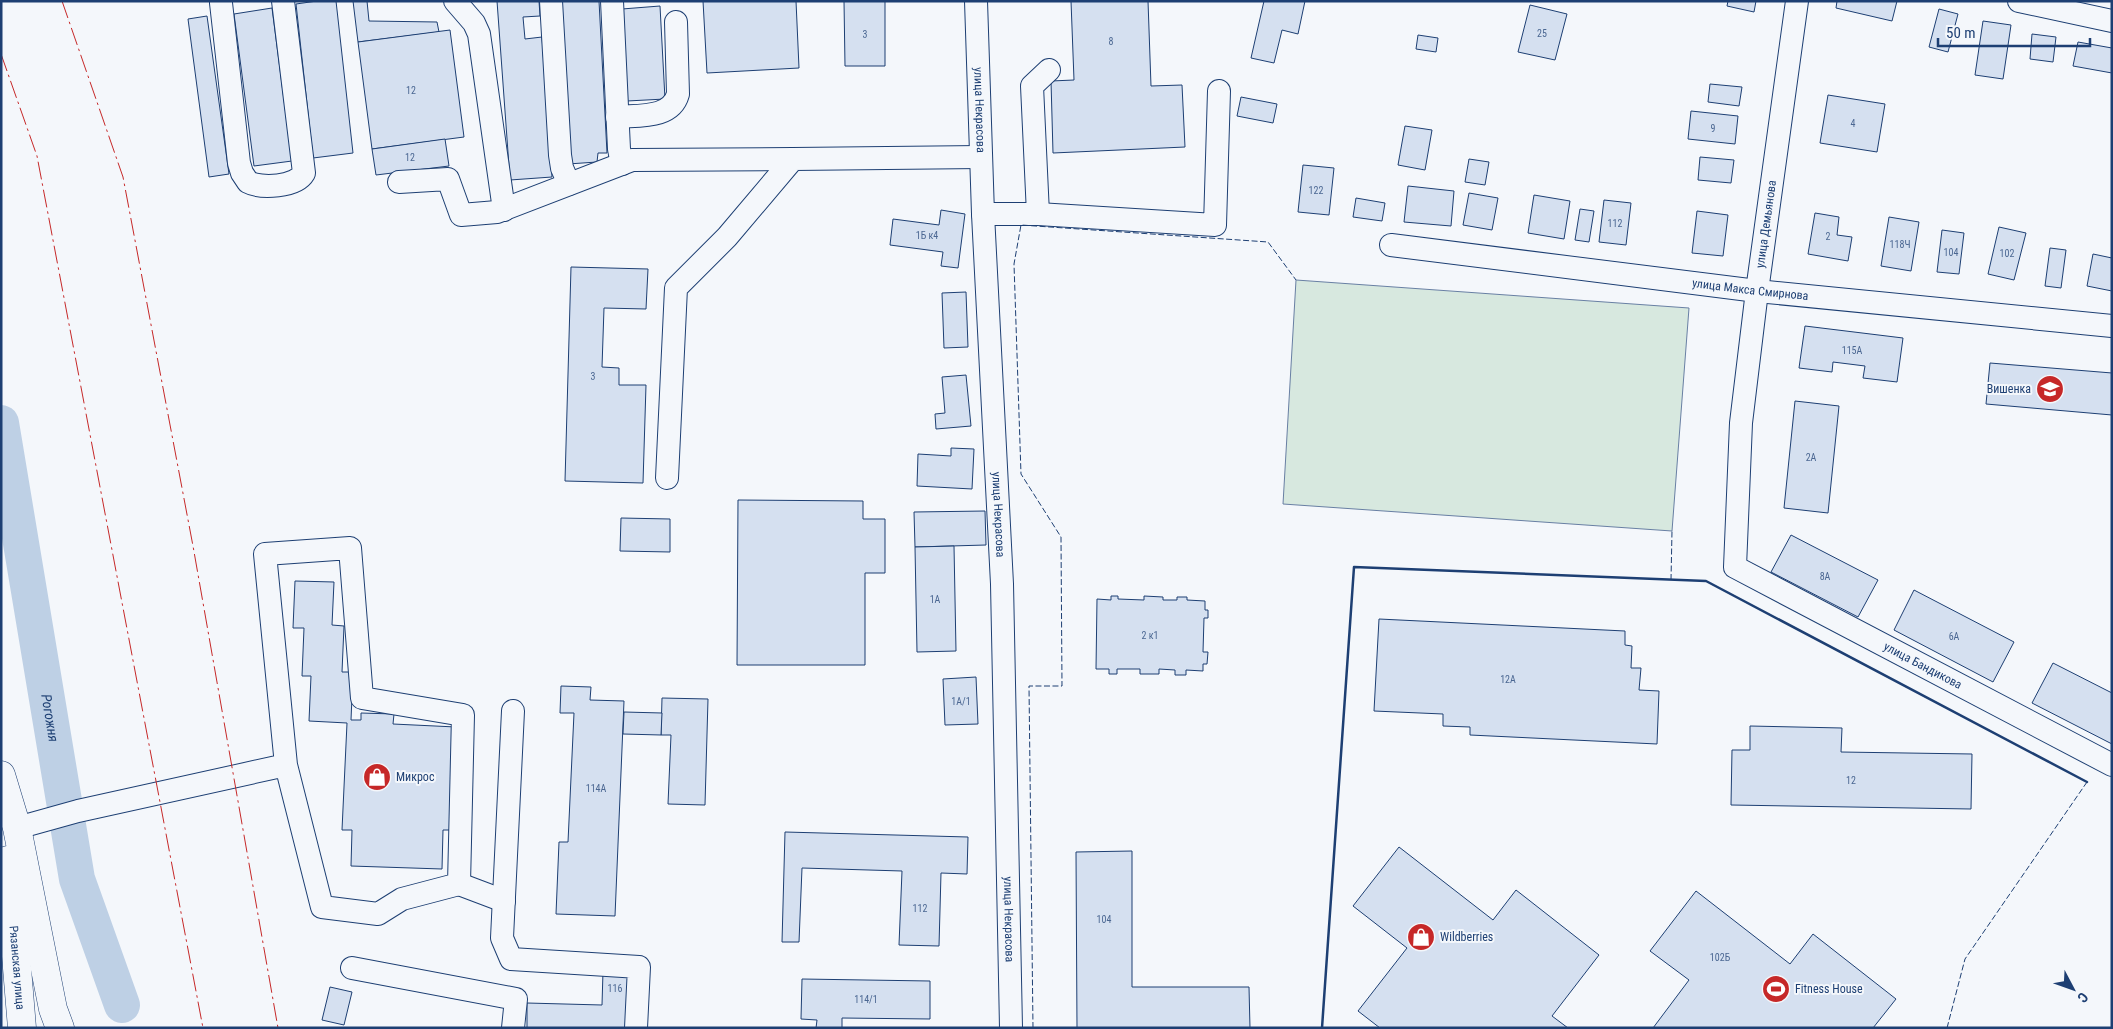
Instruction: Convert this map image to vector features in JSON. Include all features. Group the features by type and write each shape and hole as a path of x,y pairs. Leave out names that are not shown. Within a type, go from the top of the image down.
{"main road":[{"path":"1,775 17,828 54,1009 60,1028"},
{"name":"Рязанская улица","path":"1,787 22,1028"}],"street":[{"path":"226,2 239,163 242,173 248,182 265,187 295,181 304,173 283,1"},
{"path":"454,1 474,23 479,34 504,210"},
{"path":"551,1 560,155 562,168 569,184"},
{"path":"612,1 617,117 622,164"},
{"name":"улица Некрасова","path":"976,1 983,214 1002,584 1011,1028"},
{"name":"улица Демьянова","path":"1735,567 1741,424 1757,291 1797,1"},
{"path":"2019,1 2112,21"},
{"path":"617,117 660,113 668,110 676,102 678,94 676,22"},
{"path":"1038,214 1032,86 1049,70"},
{"path":"983,214 1038,214 1215,225 1219,91"},
{"path":"399,182 448,180 461,215 504,210 632,160 981,157"},
{"path":"667,478 676,288 727,237 793,159"},
{"name":"улица Макса Смирнова","path":"1391,244 1757,291 2112,326"},
{"path":"460,884 463,715 362,698 350,548 265,554 286,765 322,907 378,914 402,898 460,884 504,901"},
{"name":"улица Бандикова","path":"1735,567 2112,765"},
{"path":"513,710 502,938 511,959 639,967 636,1028"},
{"path":"17,828 54,816 286,765"},
{"path":"352,968 516,999 513,1028"}],"shaded area":[{"path":"1296,280 1689,308 1672,531 1283,504"}],"building":[{"path":"336,1 353,153 313,158 296,4"},
{"path":"353,1 367,1 369,21 437,22 439,32 358,42"},
{"path":"497,1 539,1 540,16 523,17 525,39 542,37 552,177 510,180"},
{"path":"561,1 599,1 607,153 598,153 597,162 568,164"},
{"path":"703,1 796,1 799,68 707,73"},
{"path":"844,1 885,1 885,66 845,66"},
{"path":"1071,1 1148,1 1151,86 1182,85 1185,147 1053,153 1051,81 1074,80"},
{"path":"1264,1 1305,1 1298,34 1282,30 1274,63 1251,58"},
{"path":"1728,1 1756,1 1754,12 1727,6"},
{"path":"1837,1 1897,1 1892,21 1836,8"},
{"path":"1530,5 1567,14 1555,60 1518,52"},
{"path":"660,6 665,99 627,101 622,9"},
{"path":"272,8 292,161 254,166 234,14"},
{"path":"1939,9 1958,14 1948,52 1929,47"},
{"path":"207,16 229,174 209,177 188,19"},
{"path":"1983,21 2011,25 2003,79 1975,75"},
{"path":"450,30 464,137 372,149 358,42"},
{"path":"2032,34 2056,37 2053,62 2030,59"},
{"path":"1418,35 1438,38 1436,52 1416,49"},
{"path":"2078,42 2112,48 2112,73 2073,66"},
{"path":"1710,84 1742,87 1739,106 1708,102"},
{"path":"1828,95 1885,104 1877,152 1820,143"},
{"path":"1241,97 1277,104 1273,123 1237,116"},
{"path":"1691,111 1738,116 1735,144 1688,139"},
{"path":"1405,126 1432,130 1425,170 1398,165"},
{"path":"445,139 449,166 376,175 372,149"},
{"path":"1700,157 1734,160 1731,183 1698,180"},
{"path":"1469,159 1489,162 1485,185 1465,182"},
{"path":"1303,165 1334,168 1329,215 1298,212"},
{"path":"1408,186 1454,191 1451,226 1404,222"},
{"path":"1469,193 1498,198 1492,230 1463,225"},
{"path":"1534,195 1570,201 1564,239 1528,233"},
{"path":"1356,198 1385,203 1382,221 1353,217"},
{"path":"1604,200 1631,203 1626,245 1599,242"},
{"path":"1580,209 1594,211 1589,242 1575,240"},
{"path":"941,210 965,214 958,268 941,266 943,252 890,245 893,219 939,225"},
{"path":"1697,211 1728,215 1723,256 1692,253"},
{"path":"1815,213 1839,217 1837,235 1852,237 1848,261 1808,254"},
{"path":"1889,217 1919,222 1911,271 1881,266"},
{"path":"1999,227 2026,233 2014,280 1988,274"},
{"path":"1942,230 1964,233 1959,274 1937,272"},
{"path":"2050,248 2066,250 2061,288 2045,286"},
{"path":"2093,254 2112,258 2112,291 2087,286"},
{"path":"571,267 648,269 646,309 604,308 602,367 619,368 619,385 646,385 643,483 565,481"},
{"path":"966,292 968,347 944,348 942,293"},
{"path":"1805,326 1903,338 1897,382 1863,378 1865,366 1833,362 1832,372 1799,368"},
{"name":"Вишенка","path":"1990,363 2112,373 2112,415 1986,404"},
{"path":"966,375 971,426 936,429 935,414 945,413 942,377"},
{"path":"1795,401 1839,406 1828,513 1784,508"},
{"path":"951,448 974,449 972,489 917,486 918,454 951,456"},
{"path":"738,500 863,501 863,519 885,519 885,573 865,573 865,665 737,665"},
{"path":"985,511 986,545 915,547 914,512"},
{"path":"621,518 670,519 670,552 620,551"},
{"path":"1791,535 1878,580 1858,617 1771,572"},
{"path":"954,546 956,651 917,652 915,547"},
{"path":"295,581 334,582 332,625 344,626 342,672 353,672 351,720 361,720 361,713 394,714 393,724 456,727 452,830 443,830 442,869 351,866 352,830 342,830 347,723 309,721 311,676 302,676 304,628 293,628"},
{"path":"1914,590 2014,642 1993,682 1894,630"},
{"path":"1111,596 1118,596 1118,599 1144,600 1144,596 1163,597 1163,600 1177,600 1177,597 1187,597 1187,600 1205,601 1205,610 1208,610 1208,618 1204,618 1203,652 1208,652 1207,664 1203,664 1203,671 1186,670 1186,675 1175,675 1175,670 1159,669 1159,674 1140,674 1140,669 1117,669 1117,674 1109,674 1109,669 1096,669 1097,599 1111,600"},
{"path":"1379,619 1625,631 1625,645 1632,646 1631,668 1641,668 1639,690 1659,691 1657,744 1470,735 1470,727 1443,726 1443,714 1374,711"},
{"path":"2053,663 2112,693 2112,744 2032,703"},
{"path":"976,677 978,724 945,725 943,679"},
{"path":"561,686 591,687 590,700 624,701 615,916 556,914 559,842 568,842 574,713 560,713"},
{"path":"662,698 708,699 705,805 668,804 671,735 661,735"},
{"path":"624,712 662,713 661,735 623,734"},
{"path":"1750,726 1842,728 1841,752 1972,754 1971,809 1731,805 1732,750 1750,750"},
{"path":"785,832 968,837 967,874 941,873 939,946 899,945 902,871 802,868 799,942 782,942"},
{"path":"1399,847 1493,920 1516,890 1599,955 1552,1016 1568,1028 1380,1028 1358,1011 1407,948 1353,906"},
{"path":"1132,851 1132,987 1249,987 1250,1028 1077,1028 1076,852"},
{"path":"1696,891 1790,964 1813,934 1896,999 1873,1028 1653,1028 1689,980 1650,951"},
{"path":"603,971 629,972 628,1028 527,1028 527,1003 602,1005"},
{"path":"802,979 930,981 930,1019 842,1018 842,1028 816,1028 817,1020 801,1019"},
{"path":"330,987 352,992 344,1025 322,1020"}],"waterway":[{"name":"Рогожня","path":"1,423 77,879 122,1005"}],"fence":[{"path":"1033,1028 1029,686 1062,686 1061,537 1021,474 1014,264 1021,225 1268,242 1296,280"},
{"path":"1671,580 1672,531"},
{"path":"1947,1028 1965,959 2087,782"}],"wall":[{"path":"1322,1028 1354,567 1706,581 2087,782"}],"power":[{"path":"62,1 123,177 193,546 278,1028"},
{"path":"1,54 37,156 203,1028"}],"place":[{"name":"Вишенка","path":"2050,389"},
{"name":"Микрос","path":"377,777"},
{"name":"Wildberries","path":"1421,937"},
{"name":"Fitness House","path":"1776,989"}]}
